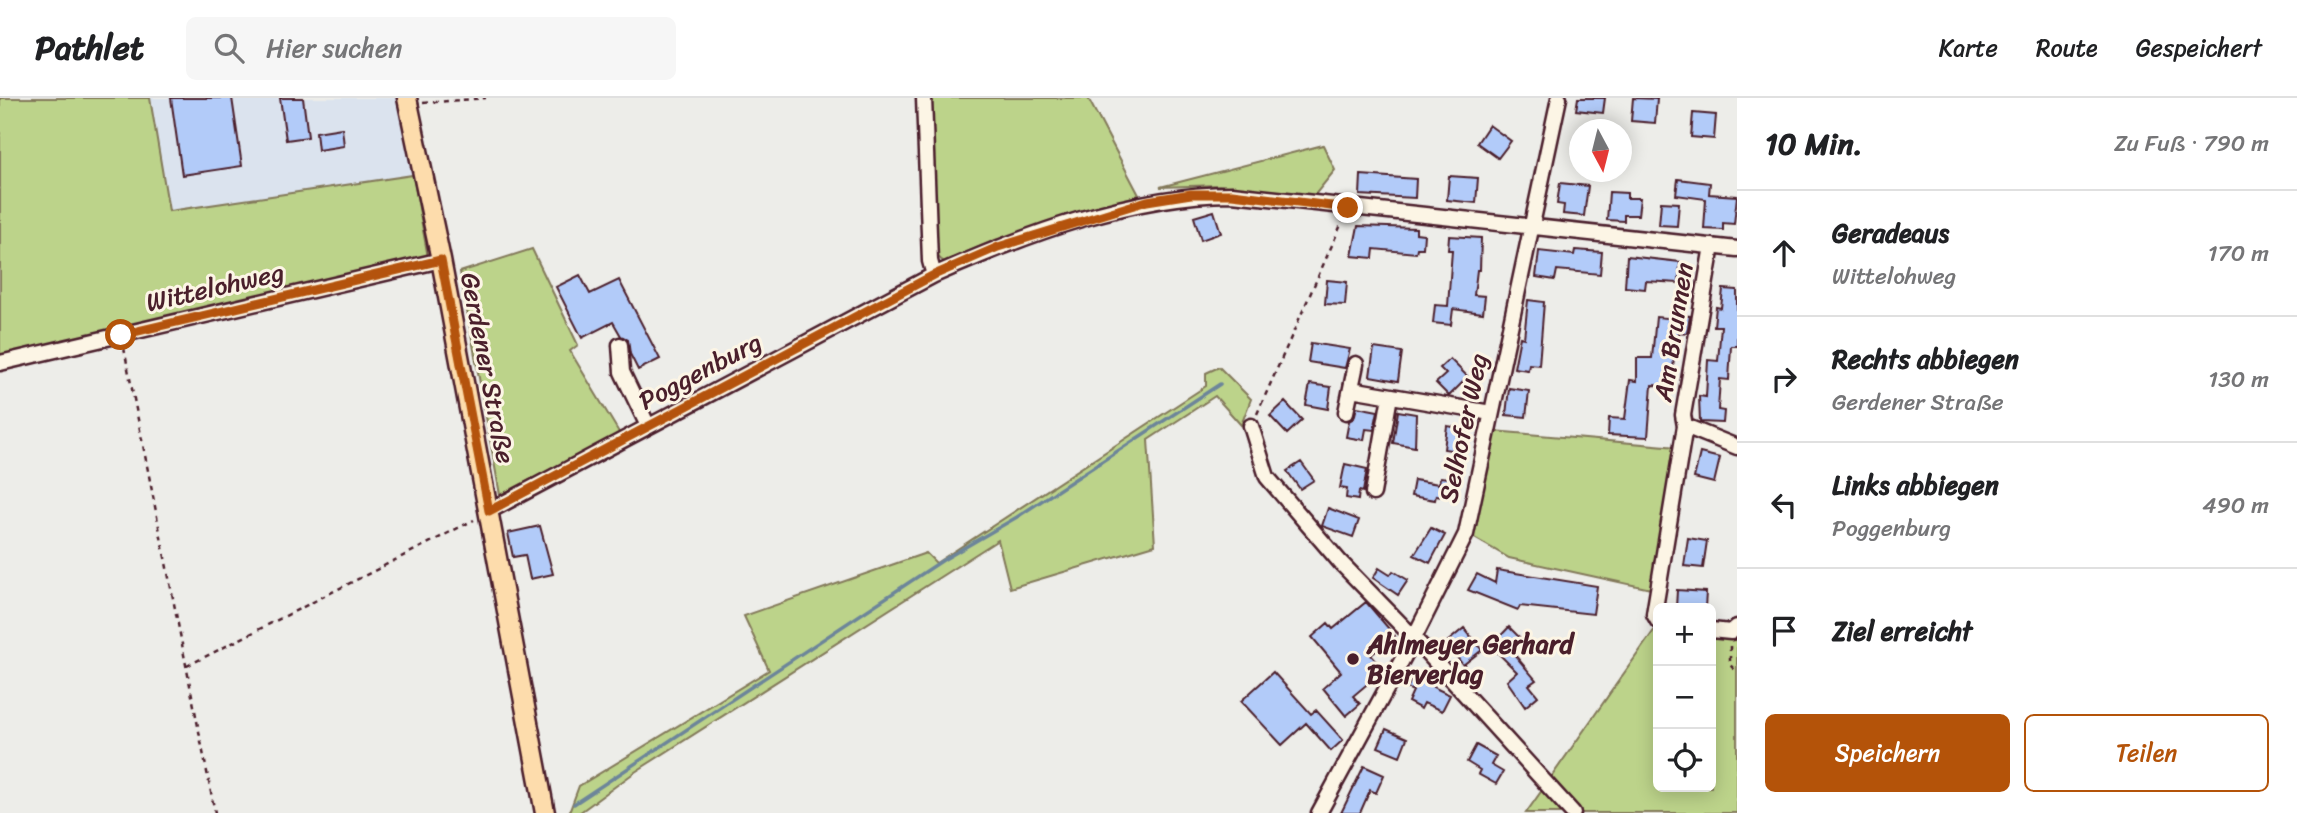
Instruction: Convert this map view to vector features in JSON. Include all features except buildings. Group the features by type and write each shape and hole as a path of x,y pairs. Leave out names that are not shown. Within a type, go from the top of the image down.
{"main road":[{"name":"Gerdener Straße","path":"408,101 441,260 545,813"}],"street":[{"path":"925,98 930,261 934,275"},
{"name":"Selhofer Weg","path":"1319,813 1414,638 1466,534 1559,98"},
{"name":"Poggenburg","path":"489,511 934,275 998,247 1147,201 1191,194 1232,194 1531,226"},
{"path":"1531,226 1737,249"},
{"name":"Am Brunnen","path":"1656,603 1685,426 1683,415 1712,246"},
{"name":"Wittelohweg","path":"0,363 441,260"},
{"path":"620,345 622,372 648,426"},
{"path":"1346,412 1356,364"},
{"path":"1351,389 1491,413"},
{"path":"1373,493 1390,396"},
{"path":"1251,426 1267,477 1340,562 1414,638 1573,813"},
{"name":"Am Brunnen","path":"1685,426 1737,447"},
{"path":"1716,630 1734,630"}],"path":[{"path":"408,101 486,98"},
{"path":"1251,426 1348,208"},
{"path":"121,335 215,813"},
{"path":"187,666 489,511"},
{"path":"1734,630 1730,665 1737,672"}],"shaded area":[{"path":"150,98 399,98 413,175 169,211"}],"green space":[{"path":"0,98 150,98 169,211 413,175 429,263 0,356"},
{"path":"927,98 1088,98 1139,195 995,240 944,262 938,257"},
{"path":"1323,145 1335,170 1314,196 1219,185 1160,187"},
{"path":"532,249 578,345 570,351 620,434 500,495 460,272"},
{"path":"1219,367 1251,399 1241,425 1215,396 1148,440 1155,545 1010,588 998,540 635,772 579,813 569,813 579,786 769,670 744,616 926,553 936,563 1206,386 1206,373"},
{"path":"1493,431 1677,447 1651,589 1509,558 1471,536"},
{"path":"1653,632 1653,792 1716,792 1716,636 1737,638 1737,813 1526,813"}],"waterway":[{"path":"574,804 943,560 1017,517 1220,384"}],"place":[{"name":"Ahlmeyer Gerhard Bierverlag","path":"1353,659"}],"route":[{"path":"121,335 441,260 489,511 934,275 998,247 1147,201 1191,194 1232,194 1348,208"}]}
